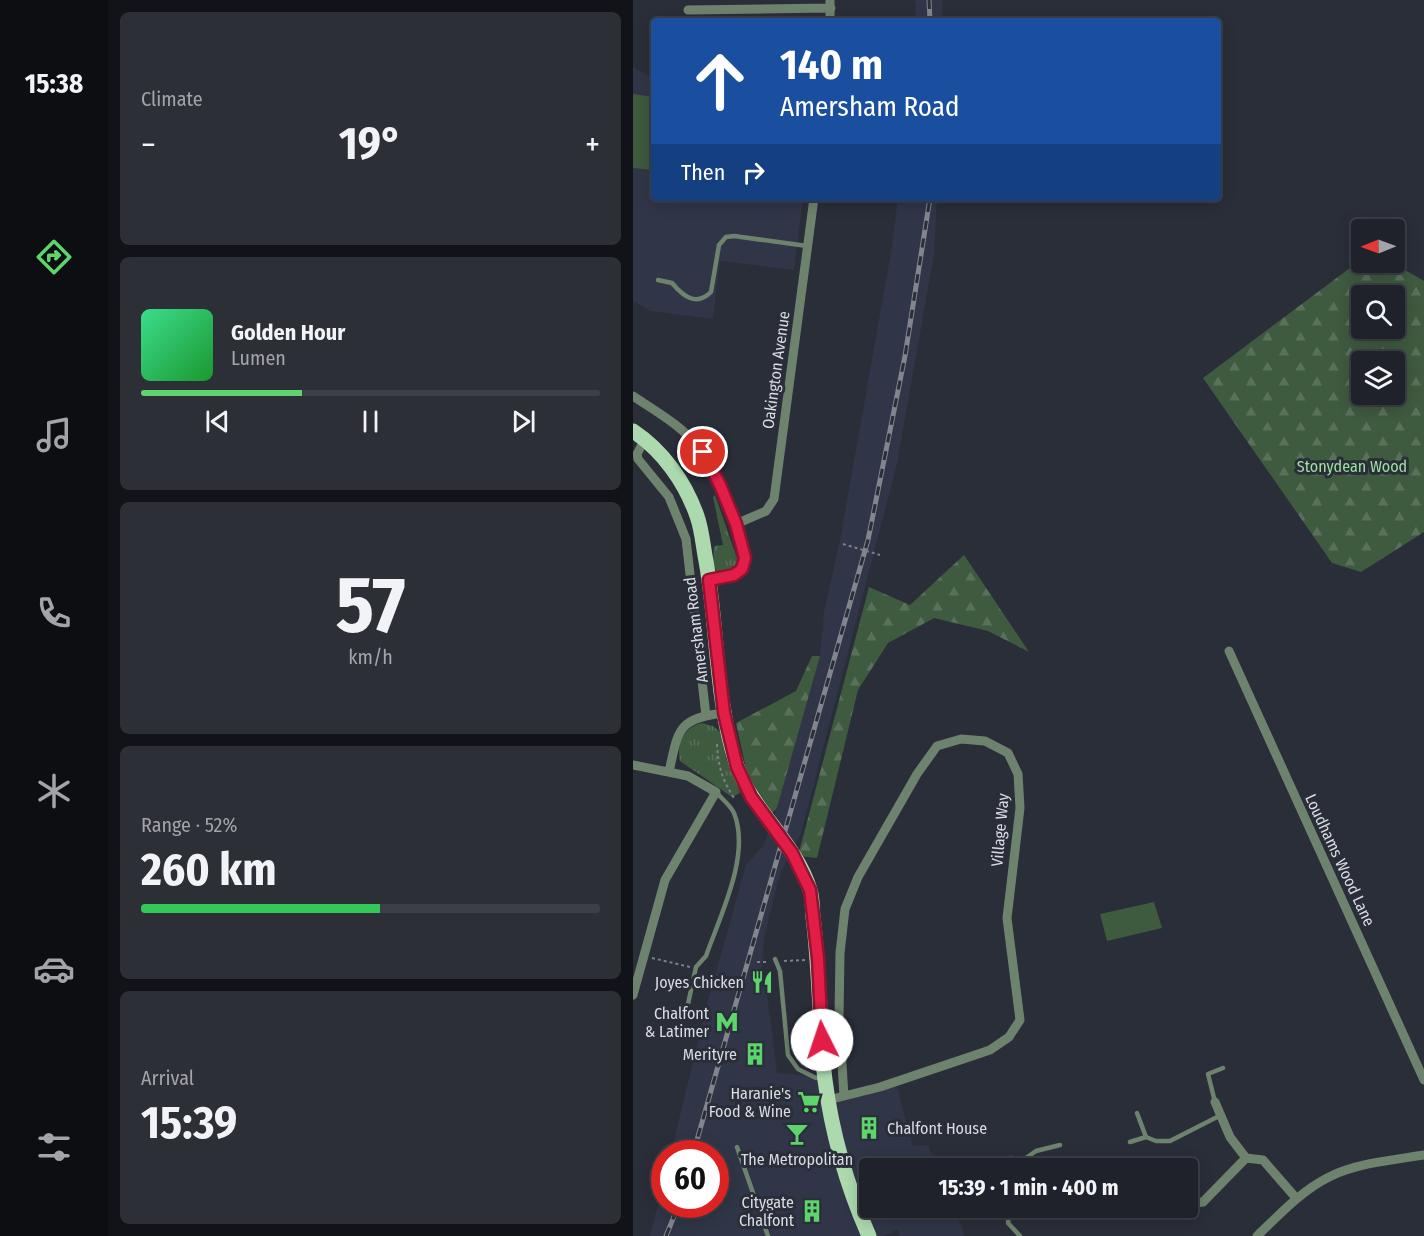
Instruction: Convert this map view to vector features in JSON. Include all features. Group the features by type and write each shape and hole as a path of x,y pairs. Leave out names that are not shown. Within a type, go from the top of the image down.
{"main road":[{"name":"Amersham Road","path":"639,435 664,457 682,483 698,517 709,580 724,713 737,767 751,797 792,853 810,890 818,958 828,1100 846,1176 869,1236"}],"street":[{"path":"688,10 831,4"},
{"name":"Oakington Avenue","path":"736,524 766,511 774,499 814,201"},
{"path":"633,396 678,424 703,452 720,485 736,524 745,558 742,569 734,575 709,580"},
{"name":"Amersham Road","path":"639,435 638,459 669,497 686,539 706,716"},
{"name":"Loudhams Wood Lane","path":"1229,651 1424,1080"},
{"path":"669,772 678,733 688,722 724,713"},
{"name":"Village Way","path":"828,1100 844,1096 880,1087 990,1050 1009,1037 1020,1020 1007,918 1020,808 1018,774 1008,753 985,741 961,739 937,746 917,774 858,877 845,909 840,953 839,1017 844,1096"},
{"path":"633,765 688,776 716,792 665,880 633,995"},
{"path":"1215,1102 1230,1137 1246,1158 1263,1160 1296,1198"},
{"path":"1257,1236 1296,1198 1329,1177 1348,1170 1424,1155"},
{"path":"1198,1203 1203,1202 1246,1158"}],"lane":[{"path":"658,280 672,283 684,297 696,300 711,292 719,244 726,237 807,246"},
{"path":"688,1004 696,967 706,956 737,868 740,834 734,811 716,792"},
{"path":"775,959 780,971 788,1055 798,1069 816,1078 825,1077"},
{"path":"1215,1102 1208,1074 1224,1068"},
{"path":"1137,1113 1146,1137"},
{"path":"1130,1142 1146,1137 1156,1141 1170,1141 1221,1115"},
{"path":"1026,1158 1036,1151 1060,1145"},
{"path":"737,1146 768,1236"},
{"path":"1009,1218 1008,1223 1020,1236"}],"path":[{"path":"843,544 881,555"},
{"path":"643,956 689,967"},
{"path":"797,961 809,960"}],"shaded area":[{"path":"915,0 942,0 943,18 916,18"},
{"path":"633,67 651,77 651,201 803,201 794,270 720,261 713,319 650,311 633,301"},
{"path":"898,201 937,201 934,254 897,464 801,833 782,870 776,889 764,939 760,975 756,977 765,977 777,1073 825,1077 828,1099 880,1087 897,1087 913,1146 928,1145 934,1158 859,1158 859,1218 958,1218 965,1236 900,1236 897,1230 884,1236 650,1236 655,1218 729,1218 729,1140 674,1140 707,1004 746,865 763,846 777,808 820,656 824,612 840,540 892,246"}],"green space":[{"path":"633,94 651,97 651,170 633,168"},
{"name":"Stonydean Wood","path":"1351,267 1351,273 1405,273 1405,270 1424,281 1424,532 1361,572 1332,563 1203,378"},
{"path":"715,495 738,561 735,570 729,574 718,573 713,565 714,546 723,545 713,497"},
{"path":"964,555 1029,652 988,631 934,618 888,643 858,690 817,858 798,856 869,587 910,605"},
{"path":"812,656 820,656 777,808 772,813 747,773 736,723 796,691"},
{"path":"702,723 713,726 720,732 726,758 740,793 732,797 680,761 680,742 690,728"},
{"path":"1154,902 1162,928 1107,941 1100,914"}],"railway":[{"path":"929,0 930,18"},
{"path":"697,1140 868,540 905,356 930,201"},
{"path":"666,1236 673,1218"}],"place":[{"name":"Joyes Chicken","path":"762,982"},
{"name":"Chalfont & Latimer","path":"727,1022"},
{"name":"Merityre","path":"755,1054"},
{"name":"Haranie's Food & Wine","path":"809,1102"},
{"name":"Chalfont House","path":"869,1128"},
{"name":"The Metropolitan","path":"797,1134"},
{"name":"Citygate Chalfont","path":"812,1211"}],"route":[{"path":"703,452 736,524 745,558 742,569 734,575 709,580 724,713 737,767 751,797 792,853 810,890 818,958 822,1040"}]}
